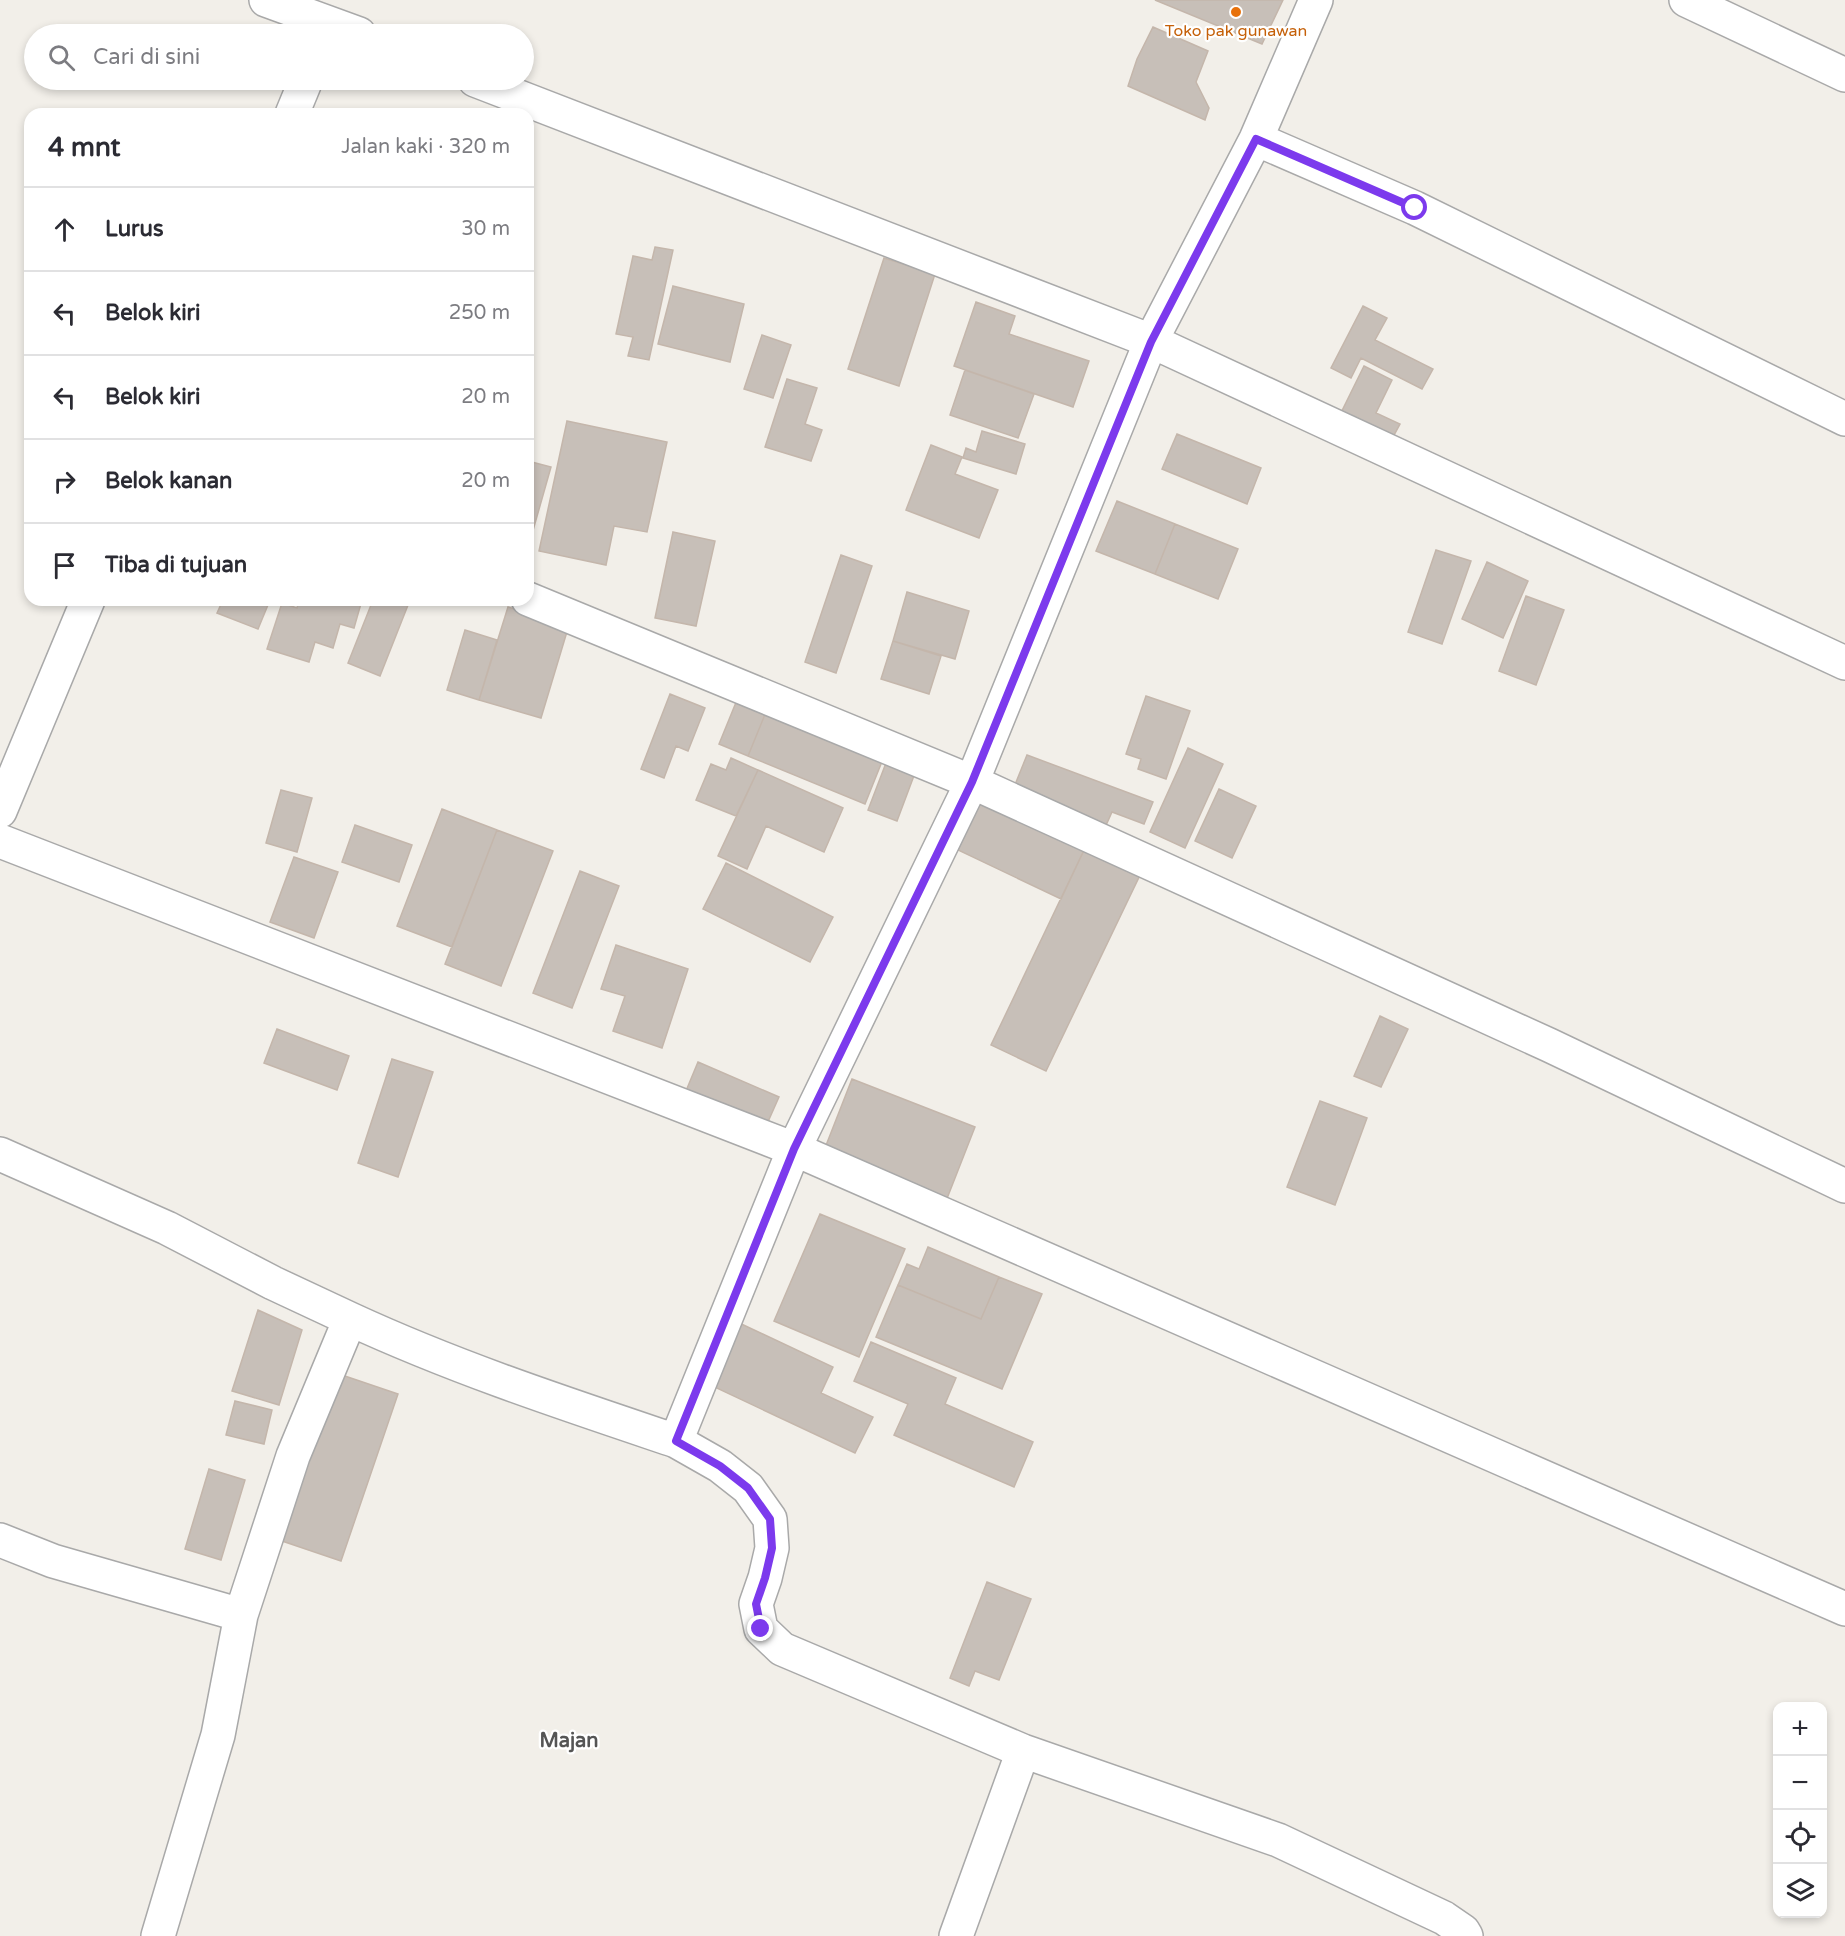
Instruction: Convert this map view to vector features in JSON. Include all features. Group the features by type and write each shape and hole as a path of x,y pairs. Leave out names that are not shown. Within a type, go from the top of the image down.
{"street":[{"path":"266,0 322,24"},
{"path":"676,1441 794,1149 972,782 1151,342 1256,139 1316,0"},
{"path":"1686,0 1845,75"},
{"path":"294,108 302,90"},
{"path":"501,90 1151,342 1845,663"},
{"path":"1256,139 1415,208 1845,418"},
{"path":"534,601 972,782 1549,1045 1845,1186"},
{"path":"0,811 85,606"},
{"path":"0,841 794,1149 1845,1609"},
{"path":"0,1154 167,1228 273,1283 396,1340 534,1393 676,1441 720,1466 748,1488 770,1519 772,1548 756,1604 761,1629 782,1649 1023,1751 1278,1840 1444,1918 1463,1931 1466,1936"},
{"path":"158,1936 218,1735 241,1615 293,1456 351,1319"},
{"path":"0,1540 53,1561 241,1615"},
{"path":"956,1936 1023,1751"}],"building":[{"path":"1155,0 1283,0 1262,44"},
{"path":"1153,27 1208,51 1196,82 1209,108 1205,120 1128,86 1137,59"},
{"path":"655,247 673,250 649,360 628,356 633,337 616,334 633,256 652,260"},
{"path":"884,258 935,274 899,386 848,369"},
{"path":"673,286 744,304 730,362 658,344"},
{"path":"976,302 1015,316 1009,334 1089,361 1073,407 954,366"},
{"path":"1363,306 1387,318 1375,340 1433,369 1422,389 1361,358 1351,378 1331,368"},
{"path":"762,335 791,345 773,398 744,389"},
{"path":"1364,366 1392,380 1376,413 1400,424 1387,448 1336,423"},
{"path":"965,370 1034,394 1018,438 950,415"},
{"path":"787,379 817,388 805,424 822,430 811,461 765,447"},
{"path":"567,421 667,442 647,532 614,526 606,565 539,551"},
{"path":"982,431 1025,444 1016,474 963,458 966,448 976,452"},
{"path":"1177,434 1261,468 1247,504 1162,469"},
{"path":"931,445 962,457 955,474 998,490 979,538 906,510"},
{"path":"534,463 551,467 534,527"},
{"path":"1117,501 1175,524 1155,574 1096,551"},
{"path":"1175,524 1238,549 1218,599 1155,574"},
{"path":"673,532 715,541 696,626 655,618"},
{"path":"1436,550 1471,561 1442,644 1408,632"},
{"path":"841,555 872,566 836,673 805,662"},
{"path":"1487,562 1528,581 1503,638 1462,619"},
{"path":"907,592 969,611 955,659 893,641"},
{"path":"1526,596 1564,610 1536,685 1499,671"},
{"path":"220,606 268,606 258,629 217,613"},
{"path":"281,606 297,608 298,606 360,606 354,628 340,624 333,648 315,642 309,662 267,649"},
{"path":"371,606 408,606 380,676 348,663"},
{"path":"508,607 569,625 541,718 479,700"},
{"path":"465,630 497,640 479,700 447,690"},
{"path":"893,641 941,656 929,694 881,679"},
{"path":"670,694 705,708 688,751 676,746 664,778 641,769"},
{"path":"1146,696 1190,711 1166,779 1138,769 1141,759 1126,754"},
{"path":"737,700 766,712 748,756 719,744"},
{"path":"766,712 883,759 865,804 748,756"},
{"path":"1188,748 1223,764 1185,848 1150,832"},
{"path":"1027,755 1153,802 1144,824 1112,812 1103,832 1012,792"},
{"path":"731,758 758,770 736,816 696,800 711,764 726,770"},
{"path":"886,763 915,773 897,821 868,810"},
{"path":"758,770 843,808 824,852 766,826 747,869 718,856"},
{"path":"1219,789 1256,806 1232,858 1195,841"},
{"path":"281,790 312,798 297,852 266,843"},
{"path":"982,799 1085,848 1061,899 958,850"},
{"path":"442,809 497,830 452,947 397,926"},
{"path":"355,825 412,845 399,882 342,862"},
{"path":"497,830 553,851 501,986 445,964"},
{"path":"1085,848 1141,873 1046,1071 991,1045"},
{"path":"294,857 338,872 314,938 270,922"},
{"path":"726,863 833,917 810,962 703,909"},
{"path":"580,871 619,886 572,1008 533,993"},
{"path":"616,945 688,969 662,1048 613,1031 625,996 601,989"},
{"path":"1380,1016 1408,1029 1381,1087 1354,1076"},
{"path":"277,1029 349,1056 337,1090 264,1063"},
{"path":"392,1059 433,1072 398,1177 358,1163"},
{"path":"698,1062 779,1097 763,1133 683,1098"},
{"path":"852,1079 975,1127 946,1201 823,1153"},
{"path":"1320,1101 1367,1118 1335,1205 1287,1187"},
{"path":"820,1214 905,1249 859,1357 774,1321"},
{"path":"928,1247 999,1277 981,1319 898,1285 907,1264 919,1269"},
{"path":"999,1277 1042,1294 1002,1389 876,1337 898,1285 981,1319"},
{"path":"258,1310 302,1330 279,1405 232,1391"},
{"path":"735,1321 833,1367 821,1393 873,1417 855,1453 706,1383"},
{"path":"871,1342 956,1378 945,1404 1033,1442 1014,1487 894,1435 908,1404 854,1381"},
{"path":"336,1373 398,1394 341,1561 279,1540"},
{"path":"235,1401 272,1410 264,1444 226,1435"},
{"path":"209,1469 245,1480 221,1560 185,1549"},
{"path":"987,1582 1031,1599 999,1680 975,1671 969,1686 950,1678"}],"place":[{"name":"Toko pak gunawan","path":"1236,12"}],"district":[{"name":"Majan","path":"569,1741"}],"route":[{"path":"761,1629 756,1604 772,1548 770,1519 748,1488 720,1466 676,1441 794,1149 972,782 1151,342 1256,139 1415,208"}]}
